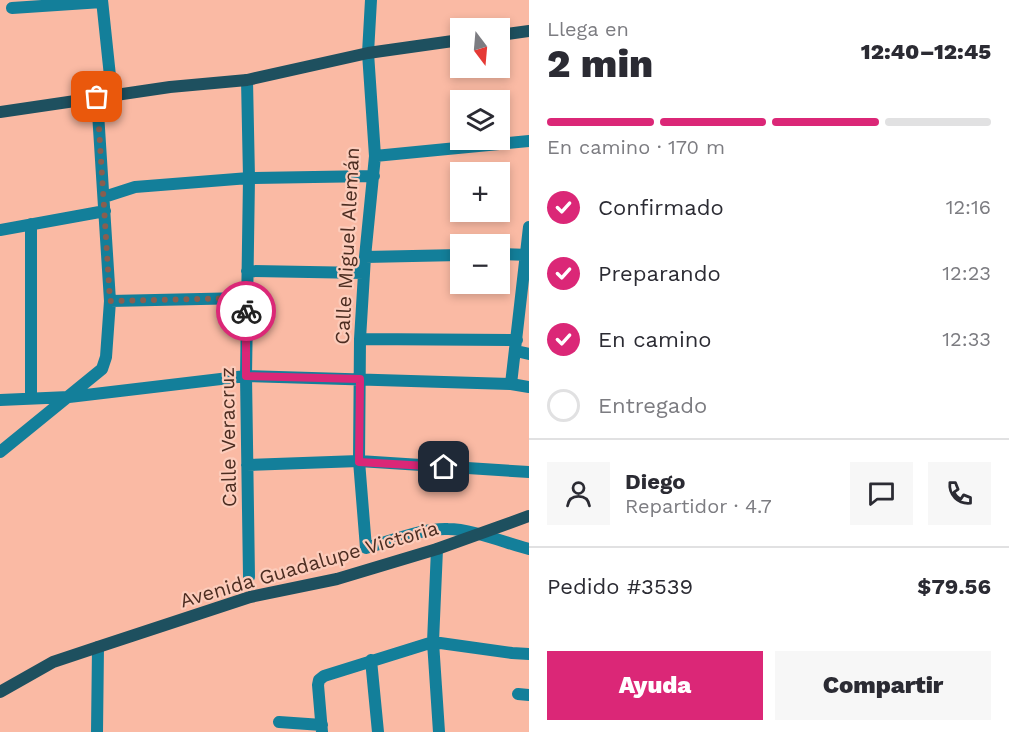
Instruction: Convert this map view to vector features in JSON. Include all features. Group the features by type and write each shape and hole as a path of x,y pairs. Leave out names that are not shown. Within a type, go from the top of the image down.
{"street":[{"name":"Calle Miguel Alemán","path":"371,0 368,53 375,156 360,339 359,462 366,548 424,532 447,529 477,535"},
{"path":"12,8 102,1 112,95"},
{"path":"510,34 529,31"},
{"path":"0,112 170,87 247,80 368,53 450,41"},
{"name":"Calle Veracruz","path":"247,80 249,178 246,376 249,577"},
{"path":"0,452 102,369 106,357 110,301 97,97"},
{"path":"375,156 529,141"},
{"path":"104,197 135,187 249,178 374,176"},
{"path":"0,230 105,212"},
{"path":"31,224 31,398"},
{"path":"511,384 529,227"},
{"path":"510,254 527,254"},
{"path":"365,257 450,255"},
{"path":"247,271 364,273"},
{"path":"110,301 246,298"},
{"path":"360,339 516,346 529,354"},
{"path":"0,400 69,397 246,376 511,384 529,387"},
{"path":"248,465 359,462 529,472"},
{"name":"Avenida Guadalupe Victoria","path":"0,693 53,662 250,597 337,579 437,549 529,516"},
{"path":"477,535 529,549"},
{"path":"437,549 433,642 439,732"},
{"path":"279,722 322,729 319,680 324,676 433,642 529,654"},
{"path":"97,732 98,647"},
{"path":"371,660 378,732"},
{"path":"0,688 13,685"}],"way so far":[{"path":"97,97 110,301 246,298 246,311"}],"route":[{"path":"246,311 246,376 360,379 359,462 444,467"}]}
